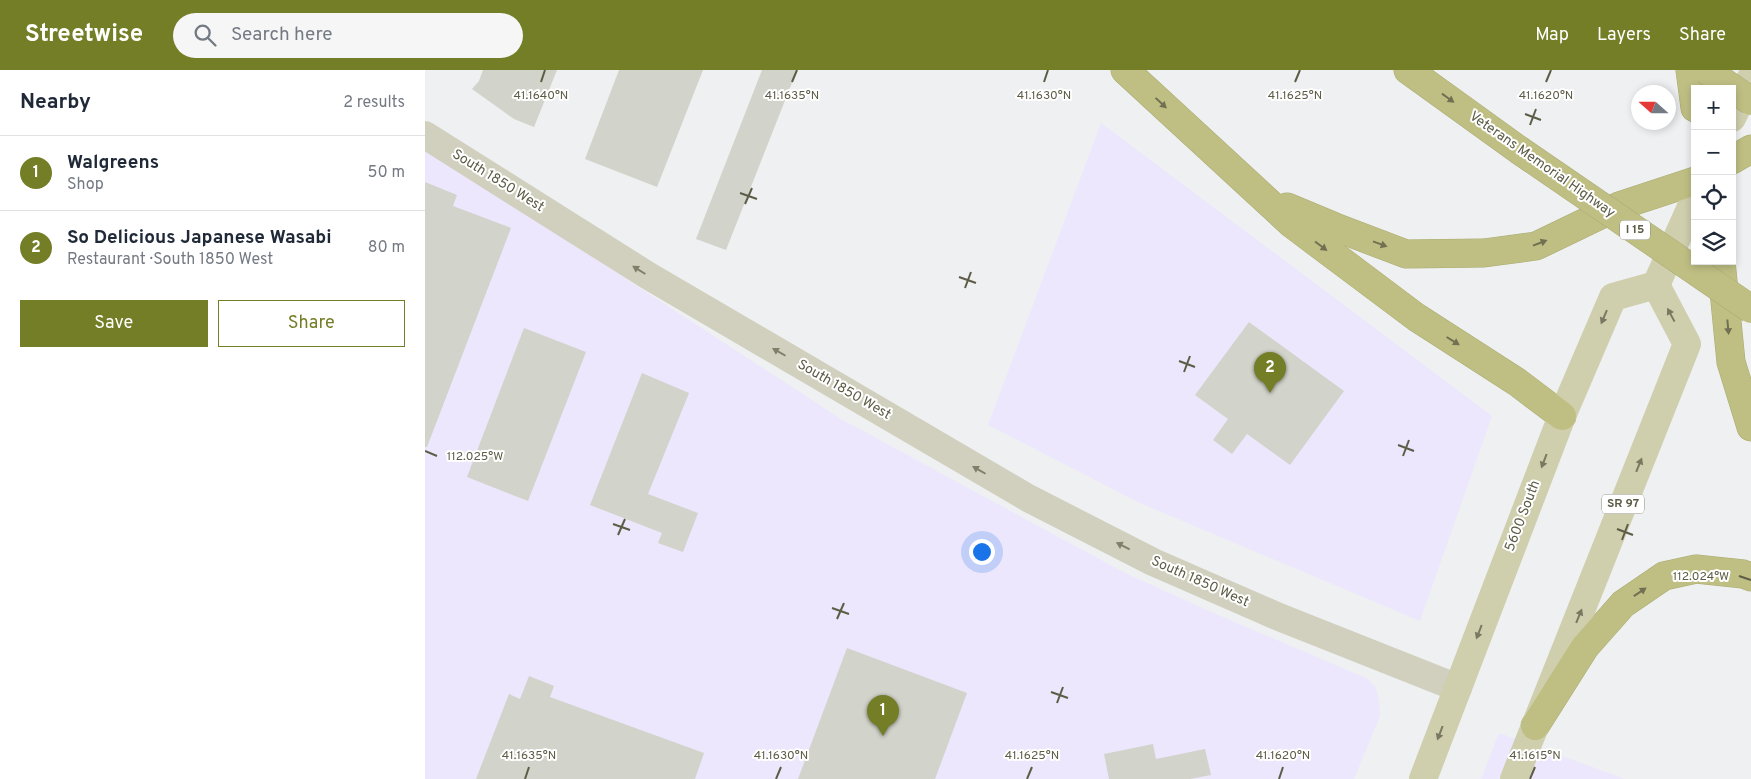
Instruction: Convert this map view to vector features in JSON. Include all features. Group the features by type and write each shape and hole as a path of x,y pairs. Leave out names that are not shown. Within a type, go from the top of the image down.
{"highway":[{"path":"1125,70 1292,224 1416,317 1517,382 1562,416"},
{"name":"Veterans Memorial Highway","path":"1408,70 1519,150 1751,309"},
{"path":"1690,70 1692,85"},
{"path":"1706,70 1751,101"},
{"path":"1736,158 1751,149"},
{"path":"1263,197 1406,254 1484,253 1536,246 1619,206 1691,182"},
{"path":"1721,265 1731,362 1751,428"},
{"path":"1535,726 1585,647 1623,604 1664,576 1696,570 1743,574 1751,577"}],"main road":[{"path":"1736,110 1751,78"},
{"path":"1655,285 1691,207"},
{"name":"5600 South","path":"1423,779 1562,416 1613,297 1655,285"},
{"name":"SR 97","path":"1514,779 1687,344 1655,285"}],"street":[{"name":"South 1850 West","path":"425,134 647,275 1028,498 1153,562 1279,617 1458,688"}],"shaded area":[{"path":"1101,123 1492,416 1420,621 1140,503 988,425"},
{"path":"425,148 841,419 1123,572 1368,679 1376,688 1380,716 1354,779 425,779"},
{"path":"1499,733 1625,779 1481,779"}],"building":[{"path":"483,70 557,70 534,127 514,119 472,89 479,81"},
{"path":"619,70 703,70 657,187 585,159"},
{"path":"762,70 797,70 726,250 696,239"},
{"path":"425,182 457,195 453,206 511,228 427,447 425,447"},
{"path":"1249,322 1344,391 1290,465 1247,434 1232,454 1213,440 1228,419 1195,395"},
{"path":"524,328 586,352 528,501 467,477"},
{"path":"642,373 689,393 648,494 698,513 683,552 658,543 662,533 590,505"},
{"path":"847,648 967,693 935,779 798,779"},
{"path":"529,676 554,686 550,697 704,753 695,779 476,779 509,694 520,699"},
{"path":"1153,744 1156,759 1205,749 1211,775 1190,779 1109,779 1104,754"}],"place":[{"name":"So Delicious Japanese Wasabi","path":"1270,393"},
{"name":"Walgreens","path":"883,736"}]}
